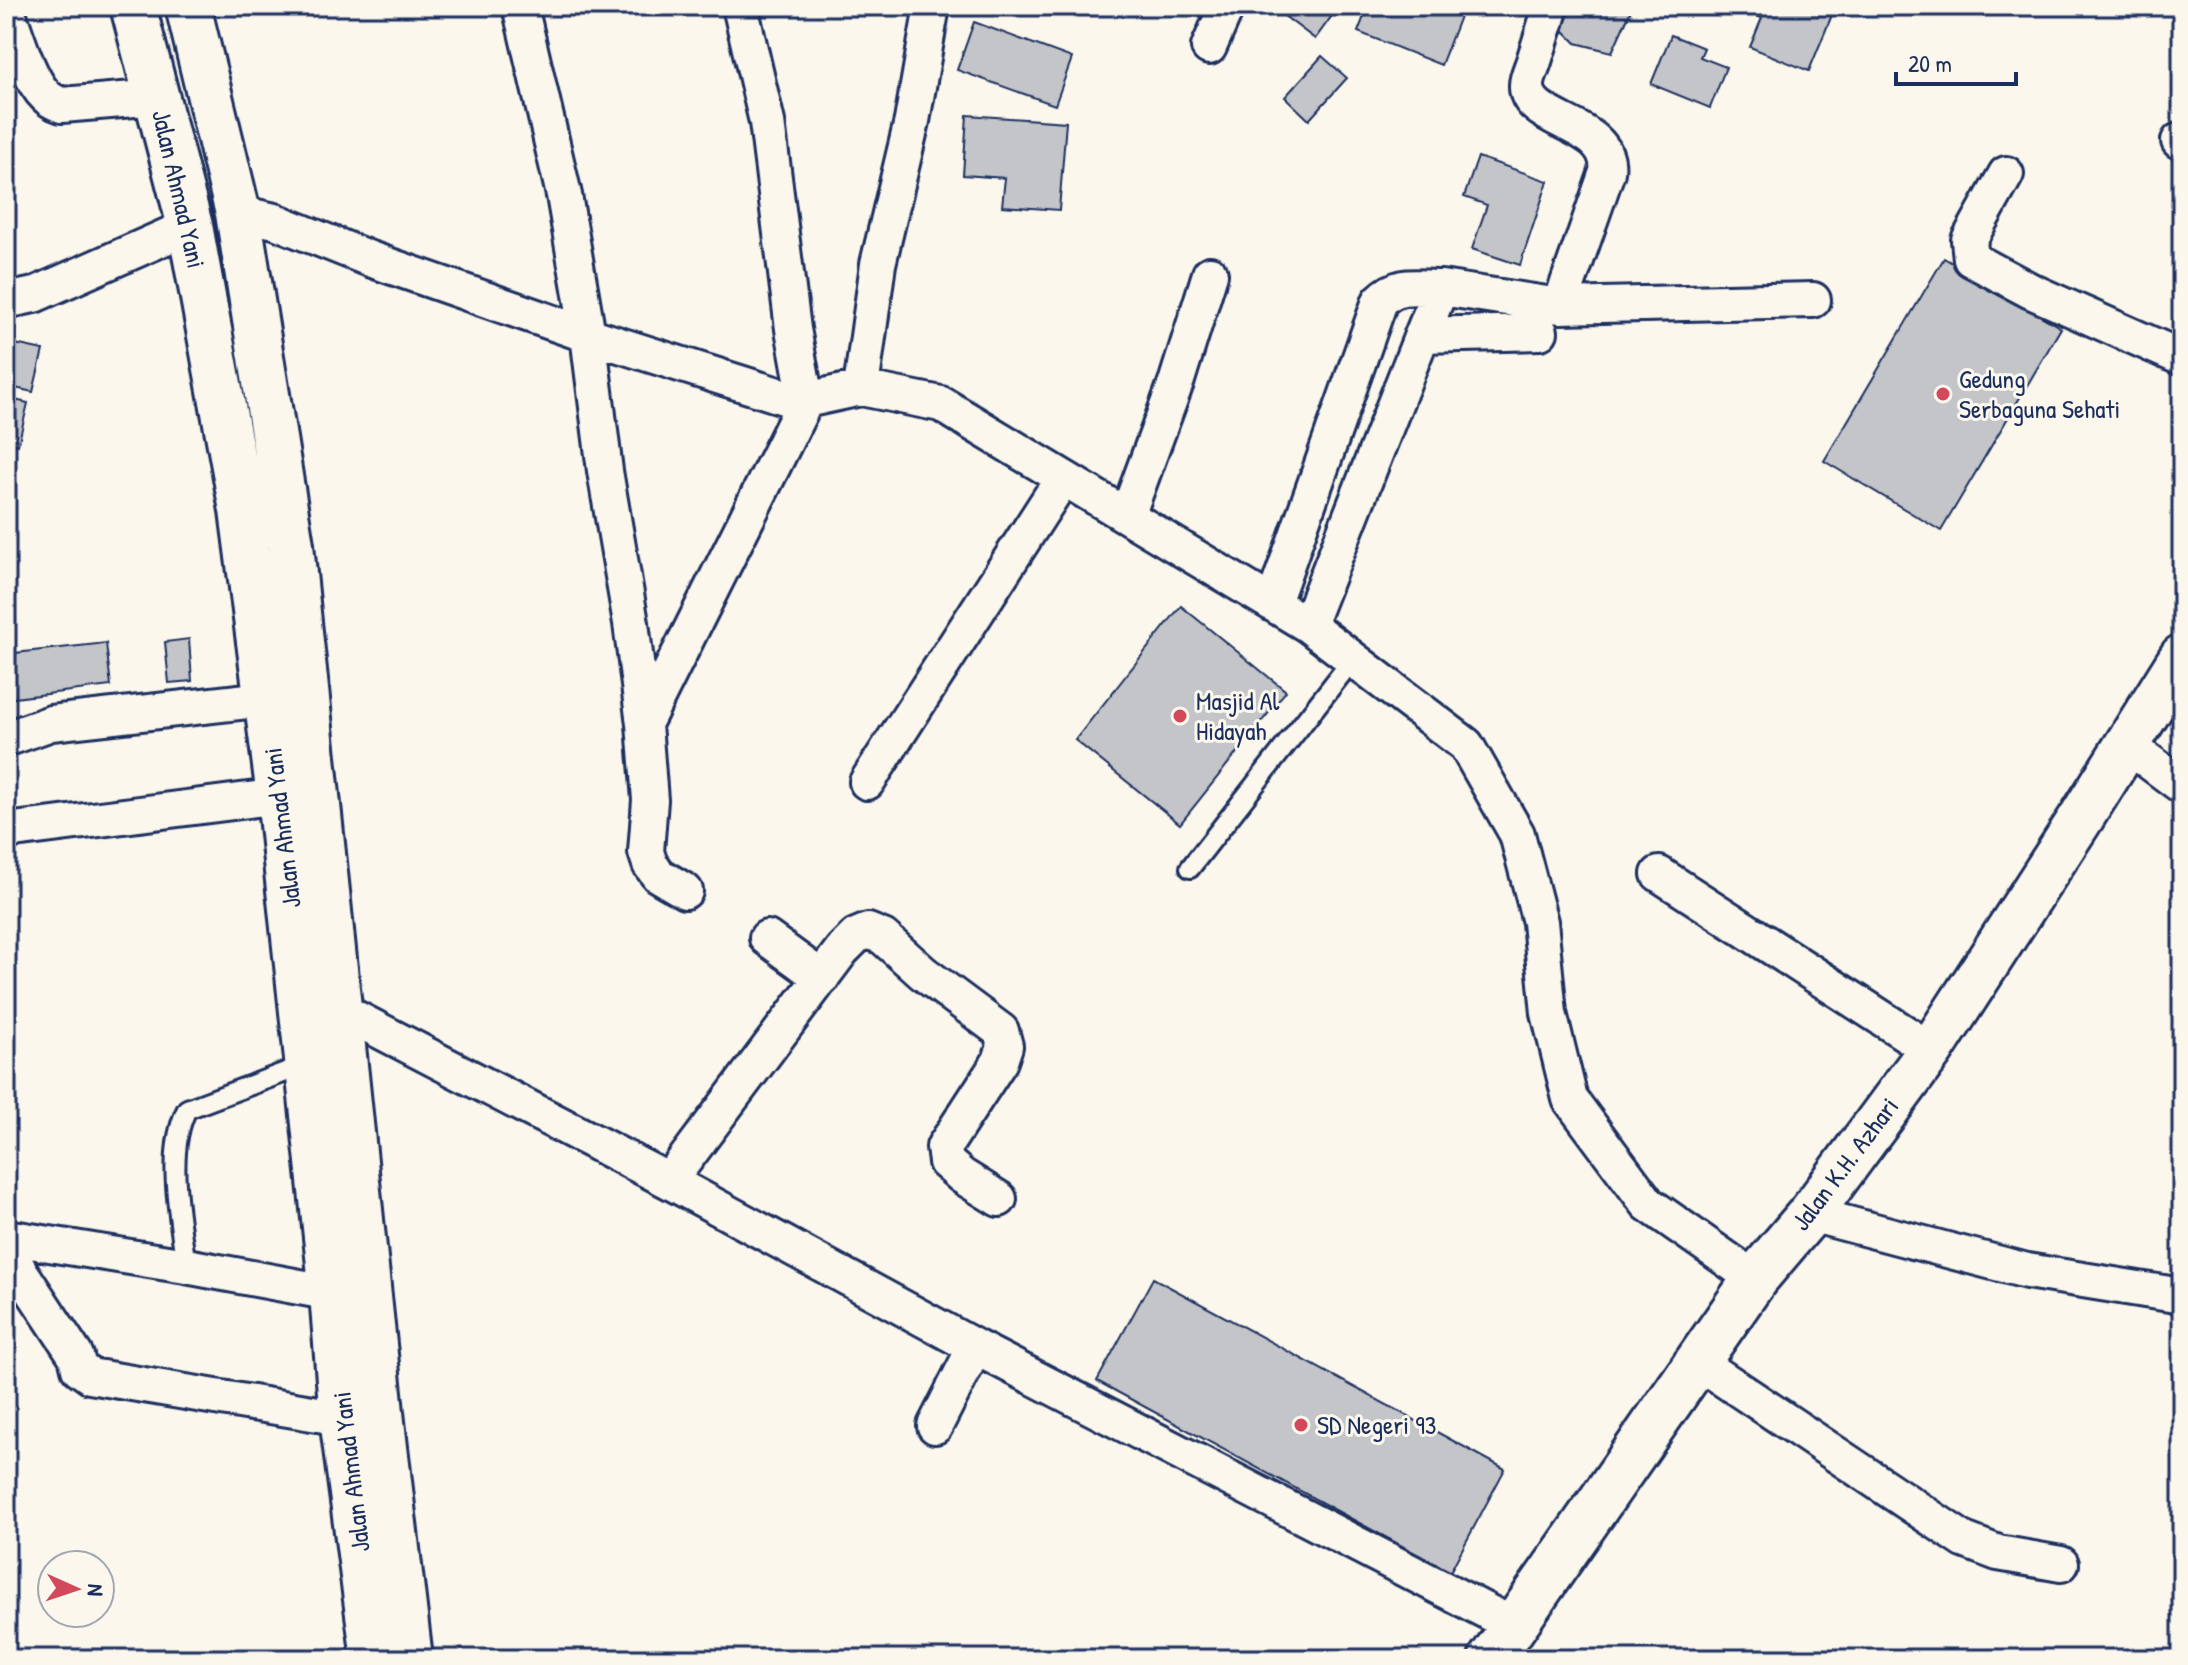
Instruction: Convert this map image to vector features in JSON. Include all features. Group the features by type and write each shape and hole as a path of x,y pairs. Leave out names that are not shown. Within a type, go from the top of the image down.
{"main road":[{"name":"Jalan Ahmad Yani","path":"133,6 190,226 242,510 279,796 332,1293 342,1418 374,1659"},
{"name":"Jalan Ahmad Yani","path":"188,6 238,213 291,545 382,1422 410,1659"},
{"path":"190,226 238,213"},
{"name":"Jalan K.H. Azhari","path":"1503,1643 1755,1279 1810,1214 1931,1050 2182,657"}],"street":[{"path":"520,6 564,195 631,623 650,800 646,852 658,875 685,891"},
{"path":"644,724 806,400 793,329 767,122 740,6"},
{"path":"861,388 878,264 912,121 932,6"},
{"path":"1209,47 1227,6"},
{"path":"1550,319 1608,164 1607,156 1592,137 1530,99 1527,85 1551,6"},
{"path":"6,7 34,78 50,99 62,105 158,97"},
{"path":"2006,174 1969,240 1971,259 2031,291 2182,358"},
{"path":"238,213 275,221 370,259 588,335 784,397 806,400 861,388 941,404 1308,625 1466,745 1517,834 1540,922 1549,1013 1570,1099 1648,1204 1755,1279"},
{"path":"6,301 34,295 190,226"},
{"path":"1127,516 1177,380 1210,274"},
{"path":"1273,603 1380,301 1390,291 1403,287 1441,288 1550,319"},
{"path":"1308,625 1441,288"},
{"path":"1422,335 1550,319 1813,300"},
{"path":"867,782 1063,478"},
{"path":"6,739 51,723 266,699"},
{"path":"2127,745 2182,786"},
{"path":"6,831 279,796"},
{"path":"1659,874 1931,1050"},
{"path":"669,1181 822,978 856,936 868,931 883,937 923,973 1001,1031 1005,1046 1000,1061 944,1147 946,1162 999,1199"},
{"path":"767,938 822,978"},
{"path":"338,1009 669,1181 975,1347 1503,1643"},
{"path":"1810,1214 2027,1271 2182,1296"},
{"path":"6,1237 332,1293"},
{"path":"6,1250 76,1356 79,1368 90,1376 342,1418"},
{"path":"935,1426 975,1347"},
{"path":"1698,1362 1964,1540 1998,1553 2061,1564"}],"lane":[{"path":"1190,868 1353,659"},
{"path":"186,1266 176,1148 179,1123 187,1109 307,1064"}],"building":[{"path":"1290,6 1339,6 1315,39 1283,15"},
{"path":"1368,6 1464,6 1441,65 1358,32"},
{"path":"1573,6 1633,6 1612,52 1576,43 1562,29"},
{"path":"1740,6 1824,6 1834,10 1809,71 1750,47 1762,18 1739,9"},
{"path":"974,22 1072,58 1055,105 957,70"},
{"path":"1671,35 1704,48 1700,57 1726,67 1710,108 1651,84"},
{"path":"1322,56 1347,78 1309,120 1285,97"},
{"path":"967,115 1066,122 1059,210 1002,206 1005,178 963,175"},
{"path":"1478,157 1548,181 1520,265 1472,249 1487,205 1464,197"},
{"name":"Gedung Serbaguna Sehati","path":"1944,258 2061,328 1941,531 1824,461"},
{"path":"6,342 43,350 33,392 6,386"},
{"path":"6,398 28,403 18,445 6,442"},
{"name":"Masjid Al Hidayah","path":"1181,606 1286,691 1180,824 1075,740"},
{"path":"189,639 192,681 169,683 165,642"},
{"path":"106,643 111,686 6,699 6,654"},
{"name":"SD Negeri 93","path":"1153,1278 1505,1469 1450,1572 1097,1381"}],"place":[{"name":"Gedung Serbaguna Sehati","path":"1943,394"},
{"name":"Masjid Al Hidayah","path":"1180,716"},
{"name":"SD Negeri 93","path":"1301,1425"}]}
